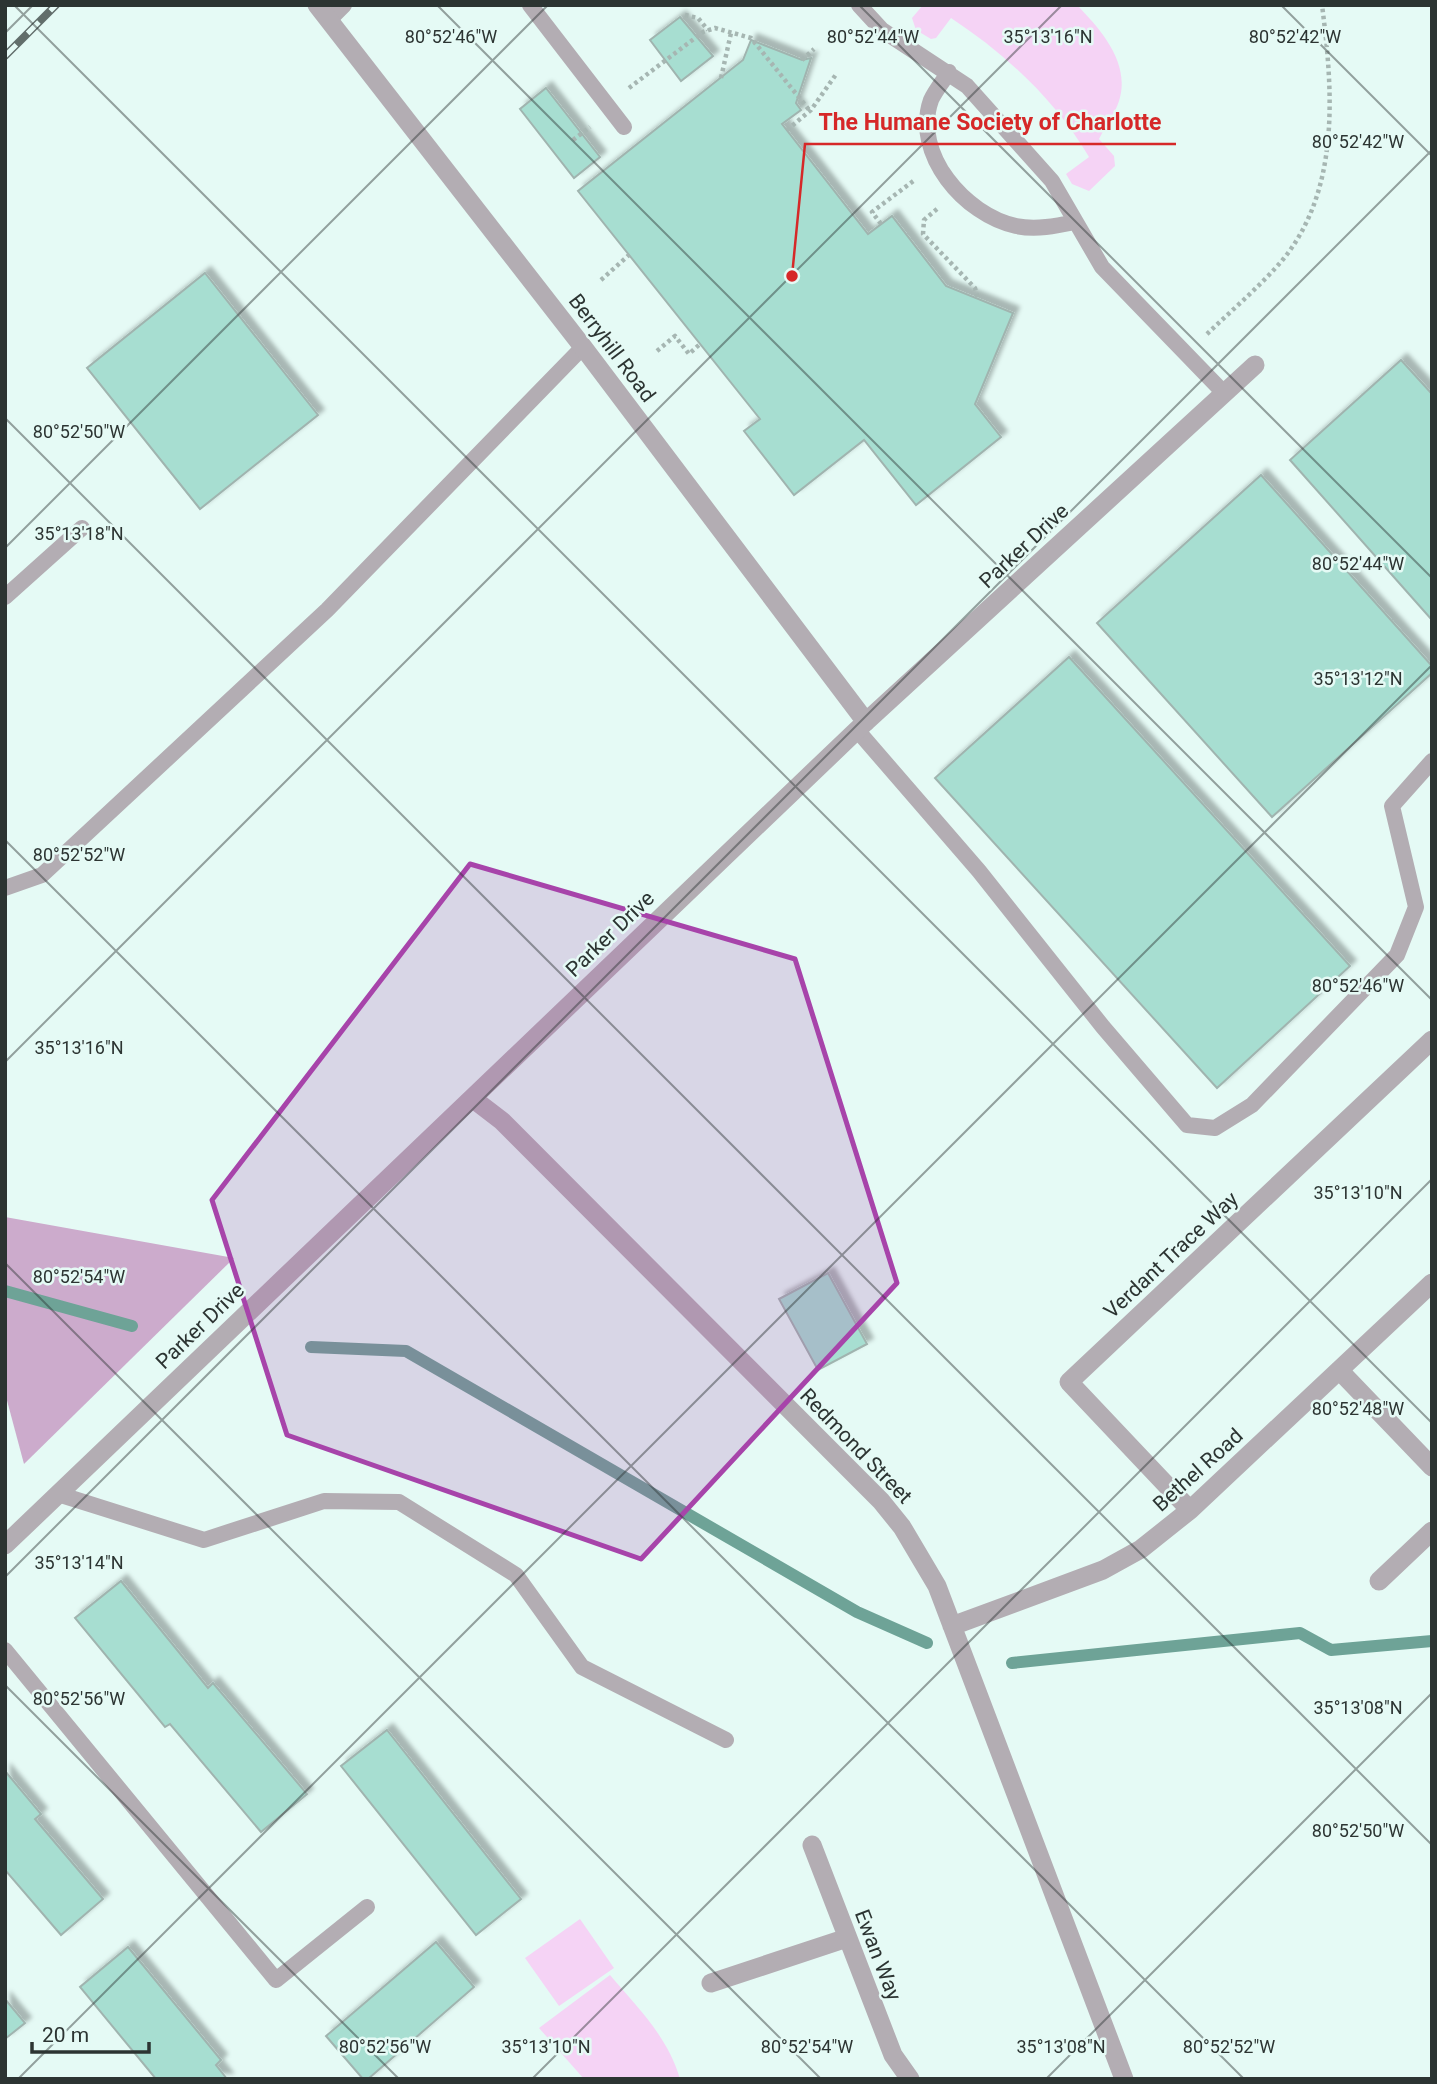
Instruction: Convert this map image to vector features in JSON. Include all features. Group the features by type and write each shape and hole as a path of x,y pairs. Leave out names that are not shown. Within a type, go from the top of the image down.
{"street":[{"name":"Berryhill Road","path":"323,13 583,347 862,726"},
{"name":"Parker Drive","path":"5,1545 862,726 1255,365"},
{"name":"Verdant Trace Way","path":"1191,1510 1069,1382 1432,1040"},
{"name":"Redmond Street","path":"472,1098 502,1121 881,1501 921,1556 952,1626 1124,2079"},
{"name":"Bethel Road","path":"952,1626 1102,1570 1141,1549 1191,1510 1432,1283"},
{"path":"1339,1370 1432,1466"},
{"path":"1379,1581 1432,1531"},
{"name":"Ewan Way","path":"812,1844 893,2055 910,2079"},
{"path":"711,1983 847,1938"}],"lane":[{"path":"323,13 344,5"},
{"path":"530,5 624,127"},
{"path":"859,5 882,30 913,53 949,72 967,86 1052,181 1102,267 1224,393"},
{"path":"949,72 931,100 927,130 932,153 963,197 987,214 1014,225 1051,227 1075,222"},
{"path":"5,888 42,875 307,629 583,347"},
{"path":"5,597 82,527"},
{"path":"862,726 1103,1027 1187,1125 1215,1128 1252,1105 1397,955 1416,907 1392,806 1432,761"},
{"path":"58,1494 204,1541 324,1502 399,1502 516,1575 582,1667 726,1740"},
{"path":"5,1650 276,1980 367,1907"}],"path":[{"path":"1203,337 1281,262 1304,226 1319,186 1332,122 1330,66 1322,5"},
{"path":"685,15 698,18 708,30"},
{"path":"623,93 708,30 715,28 751,38 810,111"},
{"path":"720,78 731,33"},
{"path":"802,60 814,49"},
{"path":"787,130 810,111 837,73"},
{"path":"573,140 596,122"},
{"path":"881,224 872,212 917,178"},
{"path":"938,208 924,220 923,234 975,288 978,299"},
{"path":"601,280 629,255"},
{"path":"657,351 676,337 689,354 699,344"}],"highlighted area":[{"path":"470,864 795,959 897,1283 641,1559 287,1435 212,1200"}],"shaded area":[{"path":"923,5 1077,5 1112,48 1121,73 1119,101 1099,139 1114,156 1115,166 1089,191 1072,184 1066,174 1089,157 1061,116 1010,63 951,18 936,38 931,39 916,30 912,18"},
{"path":"5,1217 234,1258 24,1464 5,1393"},
{"path":"580,1919 614,1968 559,2006 525,1958"},
{"path":"610,1975 660,2036 680,2079 584,2079 539,2028"}],"building":[{"path":"680,17 713,56 681,81 650,40"},
{"path":"751,40 802,60 811,58 796,103 801,110 782,124 868,234 892,216 946,286 1013,313 975,404 1001,437 916,505 864,440 794,495 744,431 760,419 578,191 743,60"},
{"path":"546,88 600,157 574,178 520,109"},
{"path":"205,273 318,415 200,509 87,368"},
{"path":"1401,360 1432,394 1432,620 1290,460"},
{"path":"1261,475 1432,666 1432,673 1272,817 1097,623"},
{"path":"1069,657 1350,966 1217,1088 935,778"},
{"path":"828,1273 867,1344 818,1370 779,1299"},
{"path":"121,1581 208,1688 213,1683 307,1794 261,1832 170,1724 165,1727 75,1618"},
{"path":"387,1730 521,1899 476,1935 341,1766"},
{"path":"5,1771 41,1814 35,1819 103,1899 61,1935 5,1870"},
{"path":"436,1942 474,1987 368,2079 363,2079 326,2036"},
{"path":"128,1947 221,2060 216,2065 227,2079 156,2079 80,1987"},
{"path":"5,1999 25,2023 5,2039"}],"waterway":[{"path":"5,1291 132,1326"},
{"path":"311,1347 406,1351 857,1612 927,1643"},
{"path":"1012,1663 1300,1633 1331,1650 1432,1641"}],"railway":[{"path":"5,56 56,5"}],"place":[{"name":"The Humane Society of Charlotte","path":"792,276"}]}
